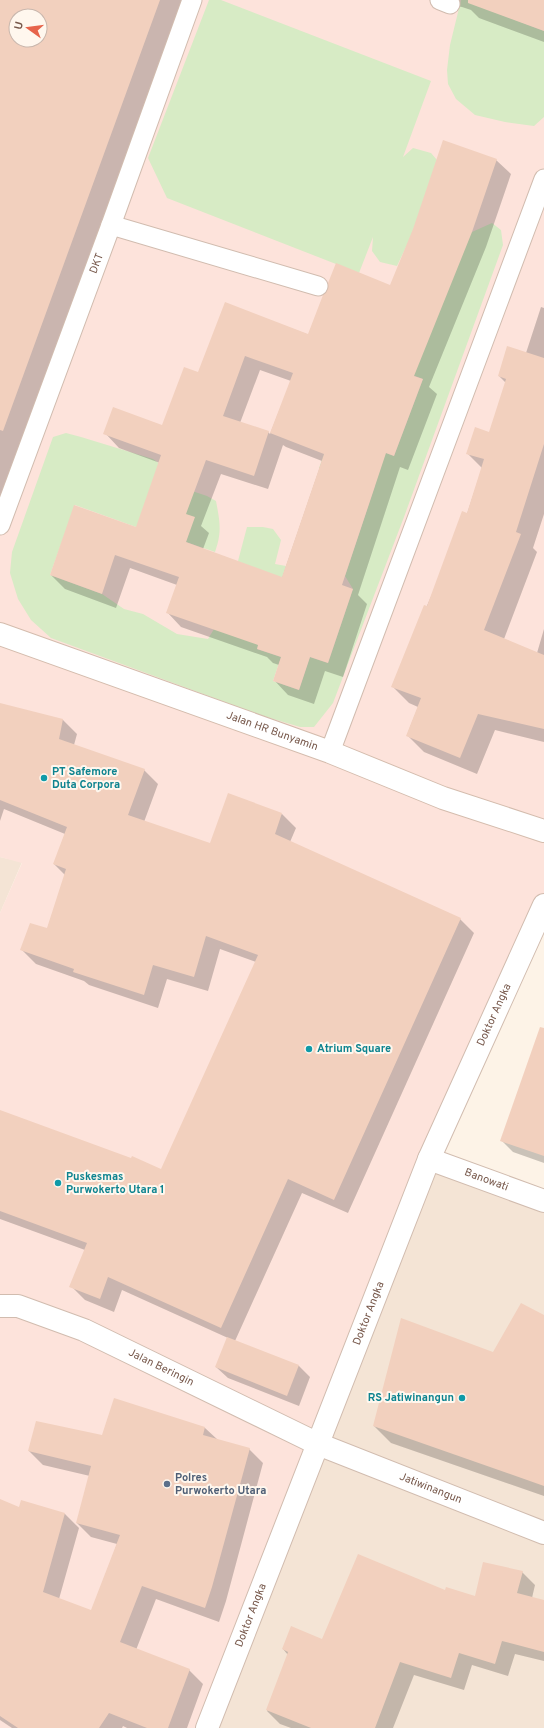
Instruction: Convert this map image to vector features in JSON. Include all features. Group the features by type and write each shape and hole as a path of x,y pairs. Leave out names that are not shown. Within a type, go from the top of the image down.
{"street":[{"name":"Jalan HR Bunyamin","path":"0,634 330,752 443,798 544,832"},
{"name":"Doktor Angka","path":"207,1728 429,1159 544,905"},
{"name":"Banowati","path":"429,1159 544,1201"},
{"name":"Jalan Beringin","path":"0,1306 18,1306 84,1330 318,1444"},
{"name":"Jatiwinangun","path":"318,1444 544,1533"}],"lane":[{"name":"DKT","path":"0,525 111,225 192,0"},
{"path":"330,752 544,179"},
{"path":"111,225 318,286"}],"shaded area":[{"path":"0,0 544,0 544,905 207,1728 0,1728 0,913 22,863 0,857"},
{"path":"0,857 22,862 0,913"},
{"path":"427,1157 544,1200 544,1728 207,1728"}],"green space":[{"path":"209,0 221,0 431,81 403,157 413,148 431,153 437,160 472,232 492,223 501,230 503,245 404,517 333,703 314,727 300,727 260,715 51,638 31,620 18,599 10,573 12,552 53,437 66,433 81,437 153,459 171,472 174,485 207,496 216,501 219,521 219,539 215,552 186,542 194,517 136,527 75,505 50,575 102,594 124,609 143,614 177,634 208,639 214,629 238,561 247,527 263,527 273,529 281,540 275,564 286,566 257,649 281,657 273,681 299,690 310,657 328,663 353,589 345,576 375,486 319,468 332,433 394,456 423,379 344,349 457,267 406,247 397,266 380,262 372,251 373,237 359,273 167,198 148,158"},
{"path":"461,0 489,0 486,9 544,31 544,117 534,126 505,122 475,115 456,99 448,84 447,70 450,45"}],"building":[{"path":"0,0 160,0 3,431 0,430"},
{"path":"468,0 544,0 544,31 468,3"},
{"path":"443,140 497,159 472,232 414,376 423,379 394,456 386,453 342,585 353,589 328,663 310,657 299,690 273,681 281,657 257,649 258,645 166,613 179,577 115,555 102,594 50,575 74,505 136,527 161,455 103,434 113,407 162,425 184,367 198,372 225,302 308,334 323,295 328,289 328,283 336,263 390,285 413,229","holes":["245,356 293,373 270,433 324,454 282,577 186,542 195,517 186,514 206,460 254,476 269,431 223,416"]},
{"path":"507,346 544,358 544,444 516,532 521,534 484,630 544,655 544,729 478,714 460,758 406,736 421,698 391,687 424,605 427,606 462,511 467,513 484,459 466,454 475,427 489,432 506,379 498,376"},
{"path":"0,703 63,719 59,739 145,769 128,815 210,843 228,793 282,813 275,834 461,918 334,1200 288,1179 221,1328 108,1277 100,1299 69,1287 87,1243 0,1211 0,1110 131,1158 132,1156 161,1169 258,955 206,936 194,977 153,965 144,995 73,972 74,969 20,950 30,923 47,928 66,869 53,864 67,827 0,800"},
{"path":"540,1027 544,1028 544,1156 500,1141"},
{"name":"RS Jatiwinangun","path":"521,1303 544,1315 544,1486 373,1426 401,1318 493,1352"},
{"path":"227,1337 299,1365 287,1396 215,1367"},
{"path":"114,1398 205,1427 203,1435 250,1448 205,1608 142,1586 120,1642 190,1669 168,1728 147,1728 109,1713 99,1728 18,1728 0,1716 0,1499 19,1507 21,1500 65,1513 43,1592 91,1610 120,1535 76,1523 91,1466 28,1451 36,1421 102,1435"},
{"path":"358,1554 445,1590 446,1587 475,1596 483,1562 523,1571 517,1593 544,1600 544,1652 502,1641 495,1664 459,1653 451,1678 400,1662 375,1728 311,1728 266,1710 288,1652 282,1649 291,1626 322,1639"}],"place":[{"name":"PT Safemore Duta Corpora","path":"44,778"},
{"name":"Atrium Square","path":"309,1049"},
{"name":"Puskesmas Purwokerto Utara 1","path":"58,1183"},
{"name":"RS Jatiwinangun","path":"462,1398"},
{"name":"Polres Purwokerto Utara","path":"167,1484"}]}
